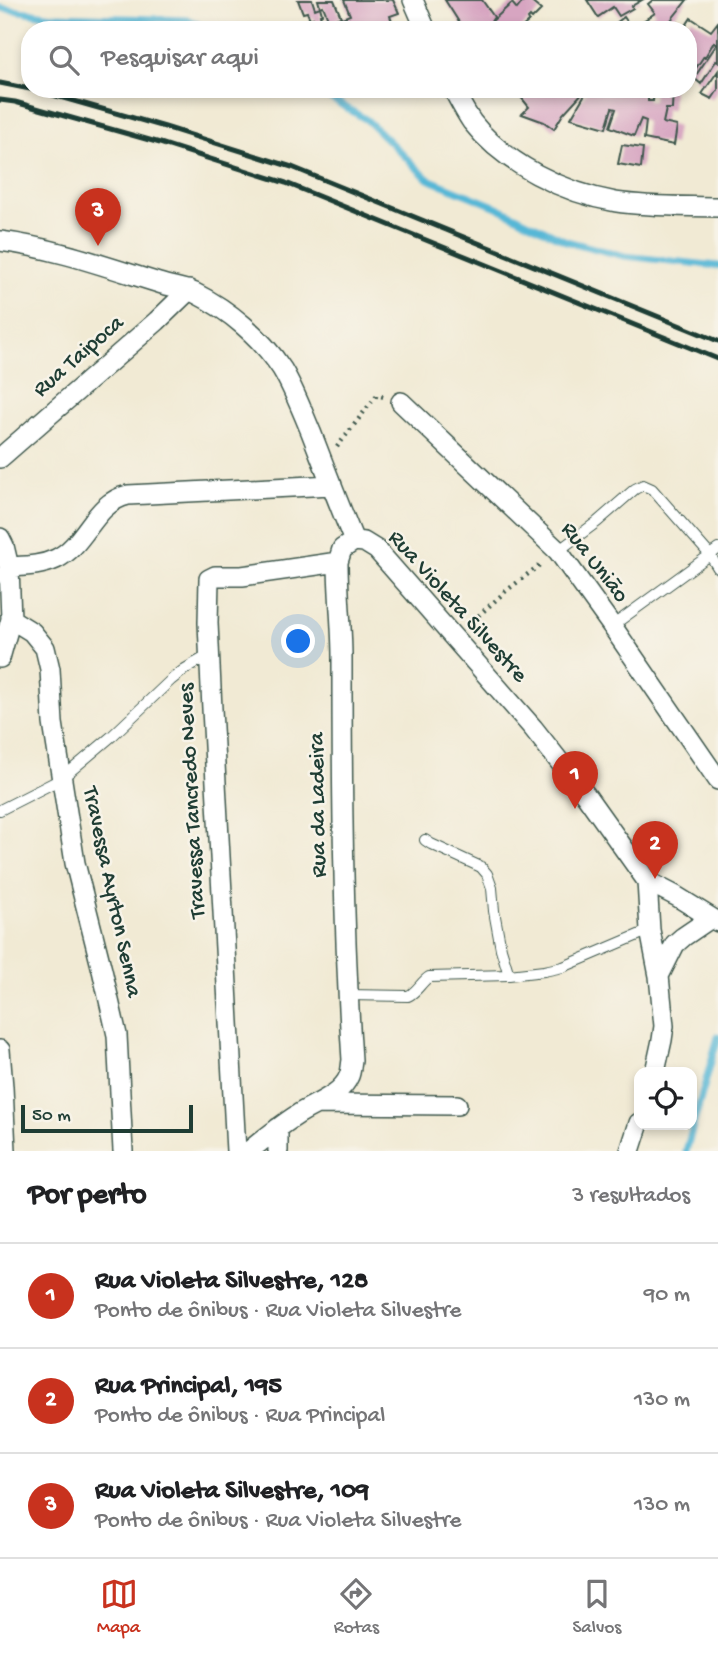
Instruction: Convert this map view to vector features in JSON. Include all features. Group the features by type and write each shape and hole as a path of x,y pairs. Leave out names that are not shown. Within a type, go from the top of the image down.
{"street":[{"path":"414,0 422,21"},
{"path":"458,98 483,133 525,168 548,181 614,201 718,207"},
{"name":"Rua Violeta Silvestre","path":"0,241 60,253 162,285 189,290 222,309 249,331 272,355 291,386 354,541 364,542 377,550 533,728 650,883 715,920"},
{"name":"Rua Taipoca","path":"0,458 189,290"},
{"name":"Rua União","path":"401,402 558,551 718,780"},
{"path":"9,567 35,566 57,559 71,549 98,514 113,500 128,495 332,485"},
{"path":"0,538 9,567 11,619 0,658"},
{"path":"338,562 342,549 354,541"},
{"name":"Travessa Tancredo Neves","path":"236,1151 210,654 209,579 338,562"},
{"name":"Rua da Ladeira","path":"319,1104 342,1086 349,1076 352,1060 347,995 342,647 338,562"},
{"name":"Travessa Ayrton Senna","path":"11,619 32,632 45,648 50,669 53,723 75,863 117,1035 123,1151"},
{"path":"650,883 650,930 659,976 664,1026 655,1067"},
{"path":"659,976 676,944 715,920"},
{"path":"0,1050 6,1151"},
{"path":"249,1151 301,1112 319,1104 457,1105"},
{"path":"278,1128 278,1151"},
{"path":"630,1151 637,1130"}],"lane":[{"path":"558,551 643,485 652,489 714,552 718,568"},
{"path":"612,626 714,552"},
{"path":"0,810 61,779 171,680 210,654"},
{"path":"425,840 481,867 487,874 509,975"},
{"path":"347,995 408,996 429,977 509,975 563,967 650,930"}],"path":[{"path":"323,464 377,395 401,402"},
{"path":"454,638 506,591 558,551"}],"building":[{"path":"298,0 312,0 315,9 320,7 322,20 314,21 307,12 303,13"},
{"path":"318,0 334,0 341,17 335,19 336,21 329,21 323,6 320,7"},
{"path":"344,0 393,0 399,13 390,16 392,21 340,21 350,15"},
{"path":"445,0 482,0 494,17 491,21 458,21"},
{"path":"524,0 529,0 541,10 532,19 528,19 529,21 492,21 512,3 517,9"},
{"path":"587,0 642,0 619,16 613,7 598,17"},
{"path":"653,0 687,0 670,21 643,21 655,13 648,4"},
{"path":"697,22 711,31 718,22 718,62 716,61 701,84 697,81 697,74 717,44 714,42 697,66"},
{"path":"718,71 718,90 712,99 702,94"},
{"path":"522,98 578,98 554,129 522,114 529,107"},
{"path":"583,98 648,98 648,101 653,101 653,98 673,98 672,109 666,109 663,123 677,126 674,145 644,139 646,121 641,119 634,136 610,127 616,109 612,108 606,128 571,118"},
{"path":"622,145 643,148 641,168 618,164"}],"waterway":[{"path":"0,8 53,16 192,21"},
{"path":"330,98 367,120 428,179 497,207 566,241 624,256 718,266"},
{"path":"686,1151 718,1037"}],"railway":[{"path":"0,83 21,87"},
{"path":"64,98 292,167 718,341"},
{"path":"0,100 160,143 286,183 718,359"}],"place":[{"name":"Rua Violeta Silvestre, 109","path":"98,246"},
{"name":"Rua Violeta Silvestre, 128","path":"575,809"},
{"name":"Rua Principal, 195","path":"655,879"}]}
